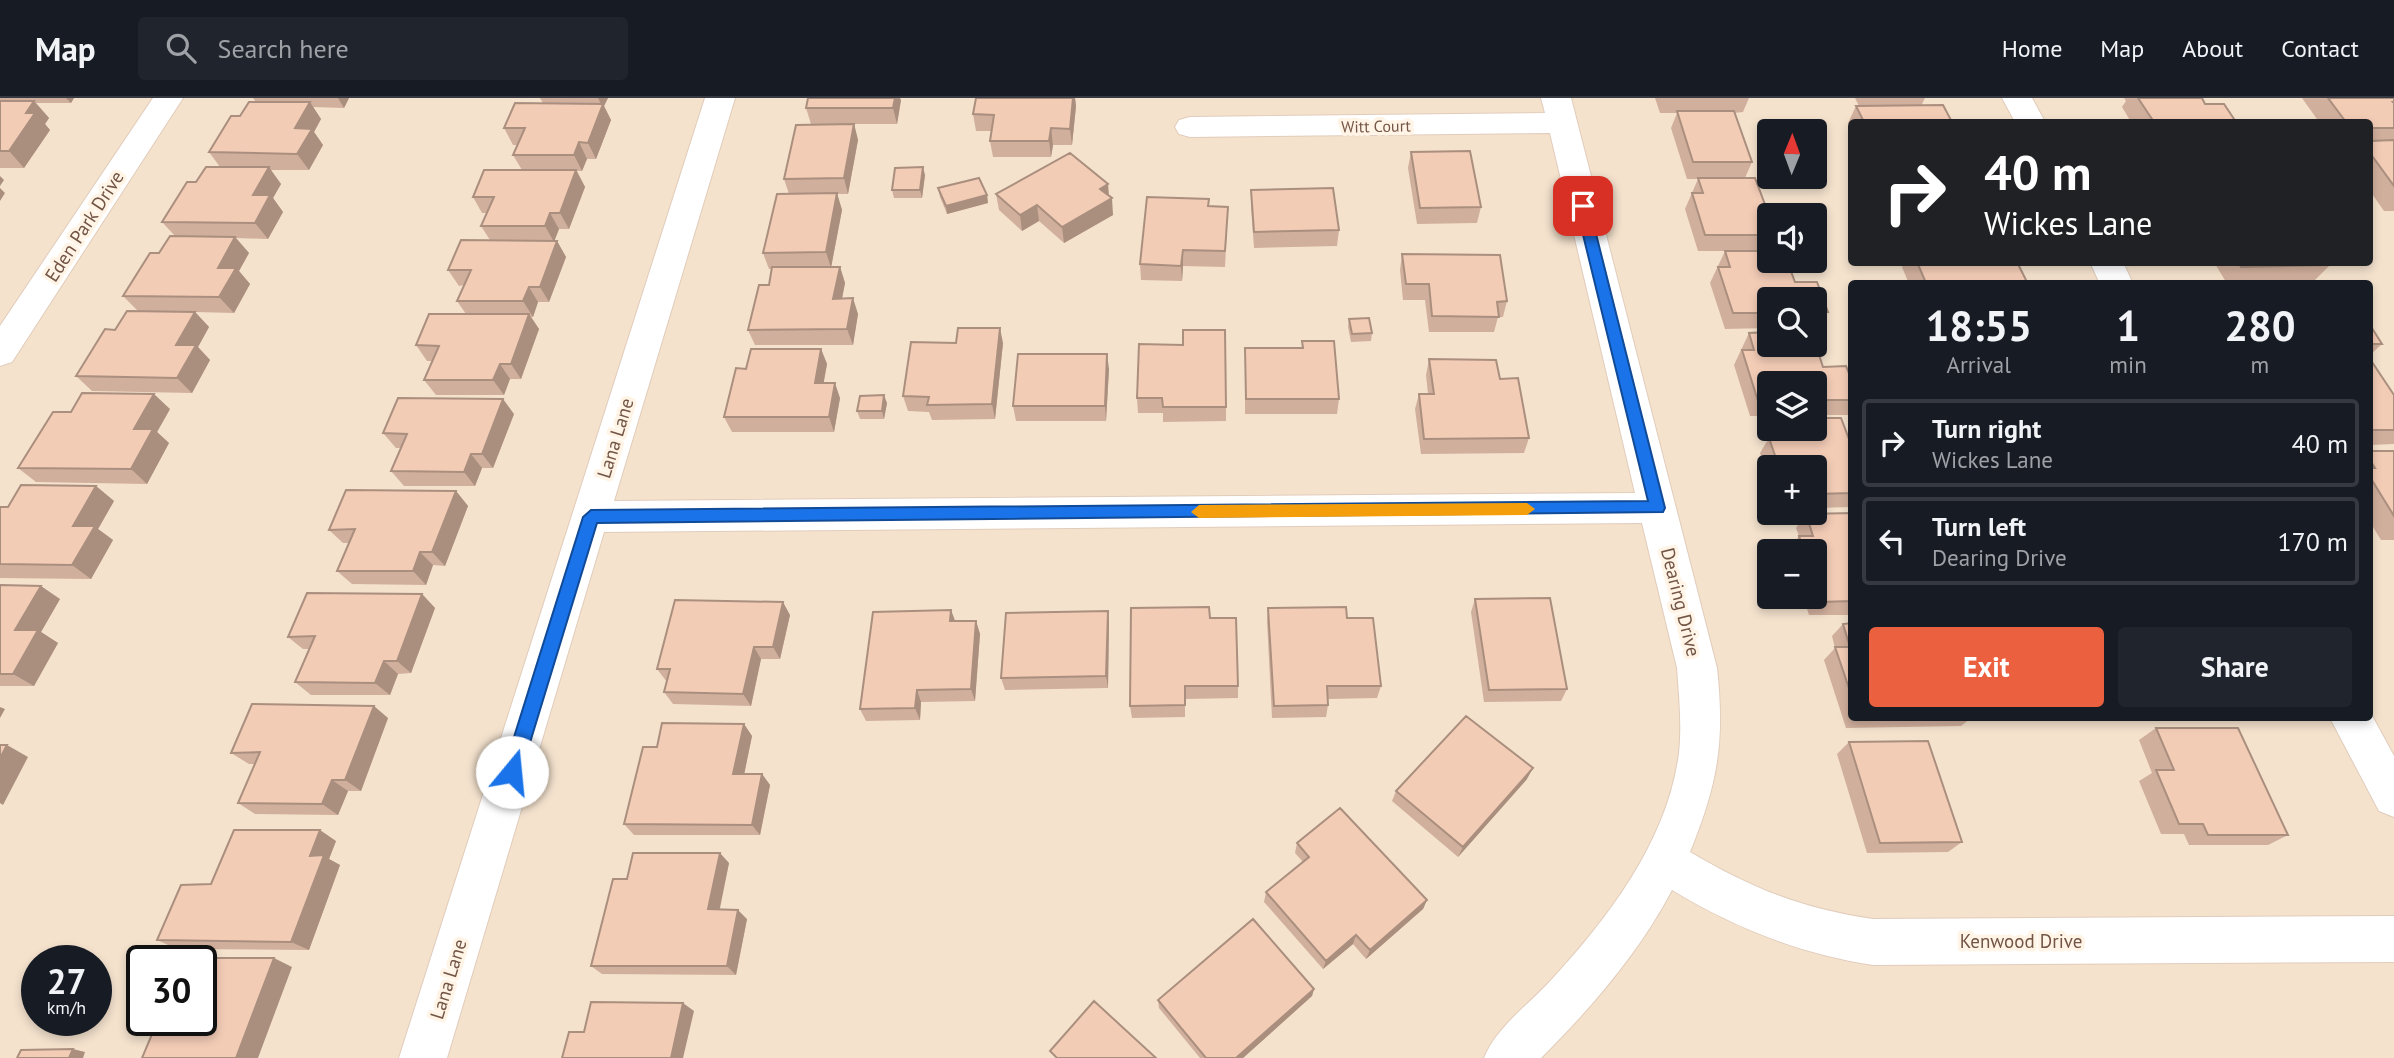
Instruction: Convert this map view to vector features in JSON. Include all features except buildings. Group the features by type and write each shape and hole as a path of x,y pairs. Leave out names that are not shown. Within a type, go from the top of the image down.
{"street":[{"name":"Eden Park Drive","path":"0,353 168,98"},
{"name":"Lana Lane","path":"423,1058 720,98"},
{"path":"2017,98 2028,119"},
{"name":"Witt Court","path":"1190,128 1559,111"},
{"name":"Dearing Drive","path":"1508,1058 1580,983 1617,936 1666,862 1698,767 1701,716 1697,668 1559,111"},
{"path":"591,517 1657,508"},
{"path":"2353,721 2394,797"},
{"name":"Kenwood Drive","path":"1666,862 1738,906 1782,924 1826,937 1873,942 2394,939"}],"shaded area":[{"path":"0,98 2394,98 2394,1058 0,1058"}],"slow traffic":[{"path":"1199,512 1527,509"}],"route":[{"path":"512,772 591,517 1657,508 1583,206"}]}
